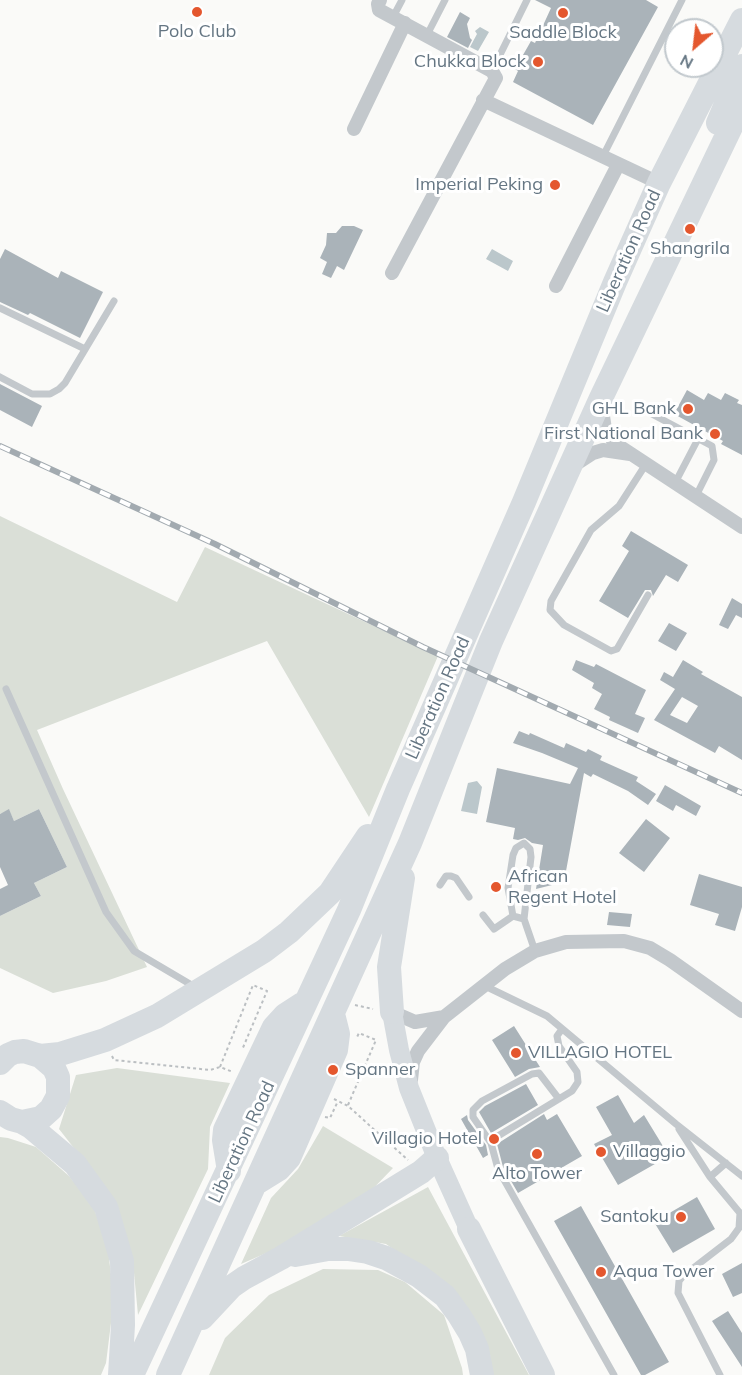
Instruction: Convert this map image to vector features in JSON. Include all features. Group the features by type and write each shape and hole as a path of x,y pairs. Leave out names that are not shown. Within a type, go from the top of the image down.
{"highway":[{"name":"Liberation Road","path":"132,1375 349,910 398,789 524,502 615,282 659,183 742,21"},
{"path":"711,169 709,157 721,112 742,66"},
{"name":"Liberation Road","path":"168,1375 256,1183 279,1169 289,1158 336,1050 342,1010 491,642 601,398 742,104"},
{"path":"0,1063 15,1052 24,1051 40,1056 60,1054 105,1040 157,1016 264,951 289,932 330,892 398,789"},
{"path":"392,1012 389,967 410,843"},
{"path":"8,1119 40,1118 51,1109 58,1096 58,1077 54,1068 40,1056"},
{"path":"8,1119 32,1127 75,1164 106,1207 122,1261 123,1325 120,1375"},
{"path":"188,1332 231,1287 429,1165"},
{"path":"469,1229 543,1375"},
{"path":"281,1258 328,1249 348,1249 368,1252 401,1265 445,1296 470,1333 477,1349 483,1375"}],"street":[{"path":"380,0 379,10 496,75 392,273"},
{"path":"354,129 399,20"},
{"path":"483,100 659,183"},
{"path":"556,286 618,165"},
{"path":"601,398 605,429 616,444 742,527"},
{"path":"569,469 593,453 603,450 630,454"},
{"path":"409,1088 413,1062 418,1051 444,1017 505,969 534,951 566,942 624,940 650,948 742,1011"},
{"path":"392,1012 415,1022 444,1017"},
{"path":"392,1012 399,1050 429,1165 469,1229"}],"lane":[{"path":"399,20 402,0"},
{"path":"427,35 445,0"},
{"path":"492,71 526,0"},
{"path":"602,158 682,0"},
{"path":"0,377 32,394 50,394 59,389 65,383 114,301"},
{"path":"0,308 85,349"},
{"path":"650,413 712,446 714,460 696,496"},
{"path":"675,483 698,439"},
{"path":"646,464 620,506 591,530 551,601 550,610 564,625 611,651 617,649 648,595"},
{"path":"6,689 106,912 134,951 200,990"},
{"path":"513,916 508,888 513,855 516,848 524,843 530,849 531,857 524,919 534,951"},
{"path":"440,885 446,876 456,878 469,897"},
{"path":"483,915 494,929 513,916 524,919"},
{"path":"485,986 547,1016 742,1176"},
{"path":"491,1143 493,1139 572,1091 578,1082 577,1072 559,1046 557,1036 562,1029"},
{"path":"559,1099 539,1073 532,1074 482,1101 473,1110 472,1117 491,1143 498,1169 614,1375"},
{"path":"676,1124 710,1177 741,1213 739,1228 731,1239 679,1281 678,1293 720,1375"},
{"path":"710,1177 726,1163"}],"path":[{"path":"220,1067 254,985 267,991 239,1057"},
{"path":"342,1010 352,1004 392,1012"},
{"path":"348,1106 376,1040 359,1033 354,1042"},
{"path":"105,1040 114,1060 210,1070 220,1067 233,1073 236,1065"},
{"path":"329,1096 348,1106 429,1165"}],"shaded area":[{"path":"480,27 489,32 478,51 470,47 477,34 475,31"},
{"path":"492,249 513,261 508,271 486,259"},
{"path":"0,516 177,602 205,547 438,656 369,817 267,641 37,730 147,967 106,981 53,993 0,968 0,916 41,896 34,883 67,867 39,809 14,821 9,810 0,814"},
{"path":"477,781 482,787 477,814 461,811 468,783"},
{"path":"117,1068 230,1083 210,1127 208,1169 138,1315 134,1273 95,1175 59,1129 76,1075"},
{"path":"323,1126 393,1168 365,1197 299,1239 241,1264 271,1198 298,1169"},
{"path":"0,1137 36,1147 69,1176 93,1205 108,1250 114,1299 106,1363 101,1375 0,1375"},
{"path":"428,1187 529,1375 491,1375 490,1354 452,1291 386,1244 339,1236"},
{"path":"323,1269 378,1270 405,1282 444,1315 463,1375 209,1375 225,1338 269,1295"}],"building":[{"path":"535,0 646,0 658,7 593,125 513,82 518,71 515,69 531,41 535,43 551,8"},
{"path":"460,12 470,18 467,24 472,40 468,48 447,37"},
{"path":"342,226 354,226 363,230 344,270 337,266 331,278 322,274 327,262 320,258 326,245 327,233 336,233"},
{"path":"5,249 58,278 61,271 103,292 80,338 30,313 28,315 0,302 0,259"},
{"path":"0,384 42,406 32,427 0,410"},
{"path":"687,390 704,400 708,393 721,400 725,393 739,400 737,403 742,405 742,455 721,444 723,441 674,414"},
{"path":"631,531 688,565 678,582 666,575 653,596 651,590 645,590 628,618 599,601 629,551 622,546"},
{"path":"732,598 742,604 742,618 736,615 728,629 719,625"},
{"path":"669,623 687,633 676,651 658,641"},
{"path":"576,660 594,667 596,664 646,690 635,714 645,718 638,733 609,720 610,717 594,709 602,694 592,688 594,683 572,670"},
{"path":"683,660 703,672 701,674 742,697 742,760 719,746 715,753 654,720 675,689 660,680 664,672 673,677","holes":["682,697 698,706 687,723 670,715"]},
{"path":"519,731 529,735 530,733 564,748 566,743 586,752 588,749 602,756 600,760 638,777 636,781 656,794 648,805 628,791 593,774 591,777 584,773 564,882 536,889 543,845 532,843 525,838 513,839 515,828 486,822 497,768 570,784 578,768 513,743"},
{"path":"665,785 701,806 696,816 676,805 673,811 656,801"},
{"path":"9,809 14,821 39,809 67,867 34,883 41,896 0,916 0,889 8,885 0,867 0,814"},
{"path":"646,819 670,838 644,872 619,853"},
{"path":"699,874 742,887 742,907 735,931 715,925 719,914 690,905"},
{"path":"609,912 632,914 630,927 607,925"},
{"name":"VILLAGIO HOTEL","path":"514,1026 540,1067 529,1069 515,1077 492,1040"},
{"path":"526,1084 538,1105 491,1133 479,1112 485,1106"},
{"path":"618,1095 634,1123 644,1115 669,1156 618,1185 594,1144 612,1135 596,1107"},
{"name":"Alto Tower","path":"544,1114 547,1120 557,1114 582,1156 518,1193 503,1167 497,1144"},
{"path":"467,1115 468,1120 486,1145 488,1155 483,1158 461,1119"},
{"path":"697,1197 715,1229 673,1253 654,1222"},
{"name":"Aqua Tower","path":"581,1206 669,1362 645,1375 641,1375 554,1221"},
{"path":"742,1263 742,1293 733,1297 722,1274"},
{"path":"728,1311 742,1333 742,1367 712,1321"}],"railway":[{"path":"0,446 215,544 423,647 742,793"}],"place":[{"name":"Polo Club","path":"197,12"},
{"name":"Saddle Block","path":"563,13"},
{"name":"Chukka Block","path":"538,62"},
{"name":"Imperial Peking","path":"555,185"},
{"name":"Shangrila","path":"690,229"},
{"name":"GHL Bank","path":"688,409"},
{"name":"First National Bank","path":"715,434"},
{"name":"African Regent Hotel","path":"496,887"},
{"name":"VILLAGIO HOTEL","path":"516,1053"},
{"name":"Spanner","path":"333,1070"},
{"name":"Villagio Hotel","path":"494,1139"},
{"name":"Villaggio","path":"601,1152"},
{"name":"Alto Tower","path":"537,1154"},
{"name":"Santoku","path":"681,1217"},
{"name":"Aqua Tower","path":"601,1272"}]}
